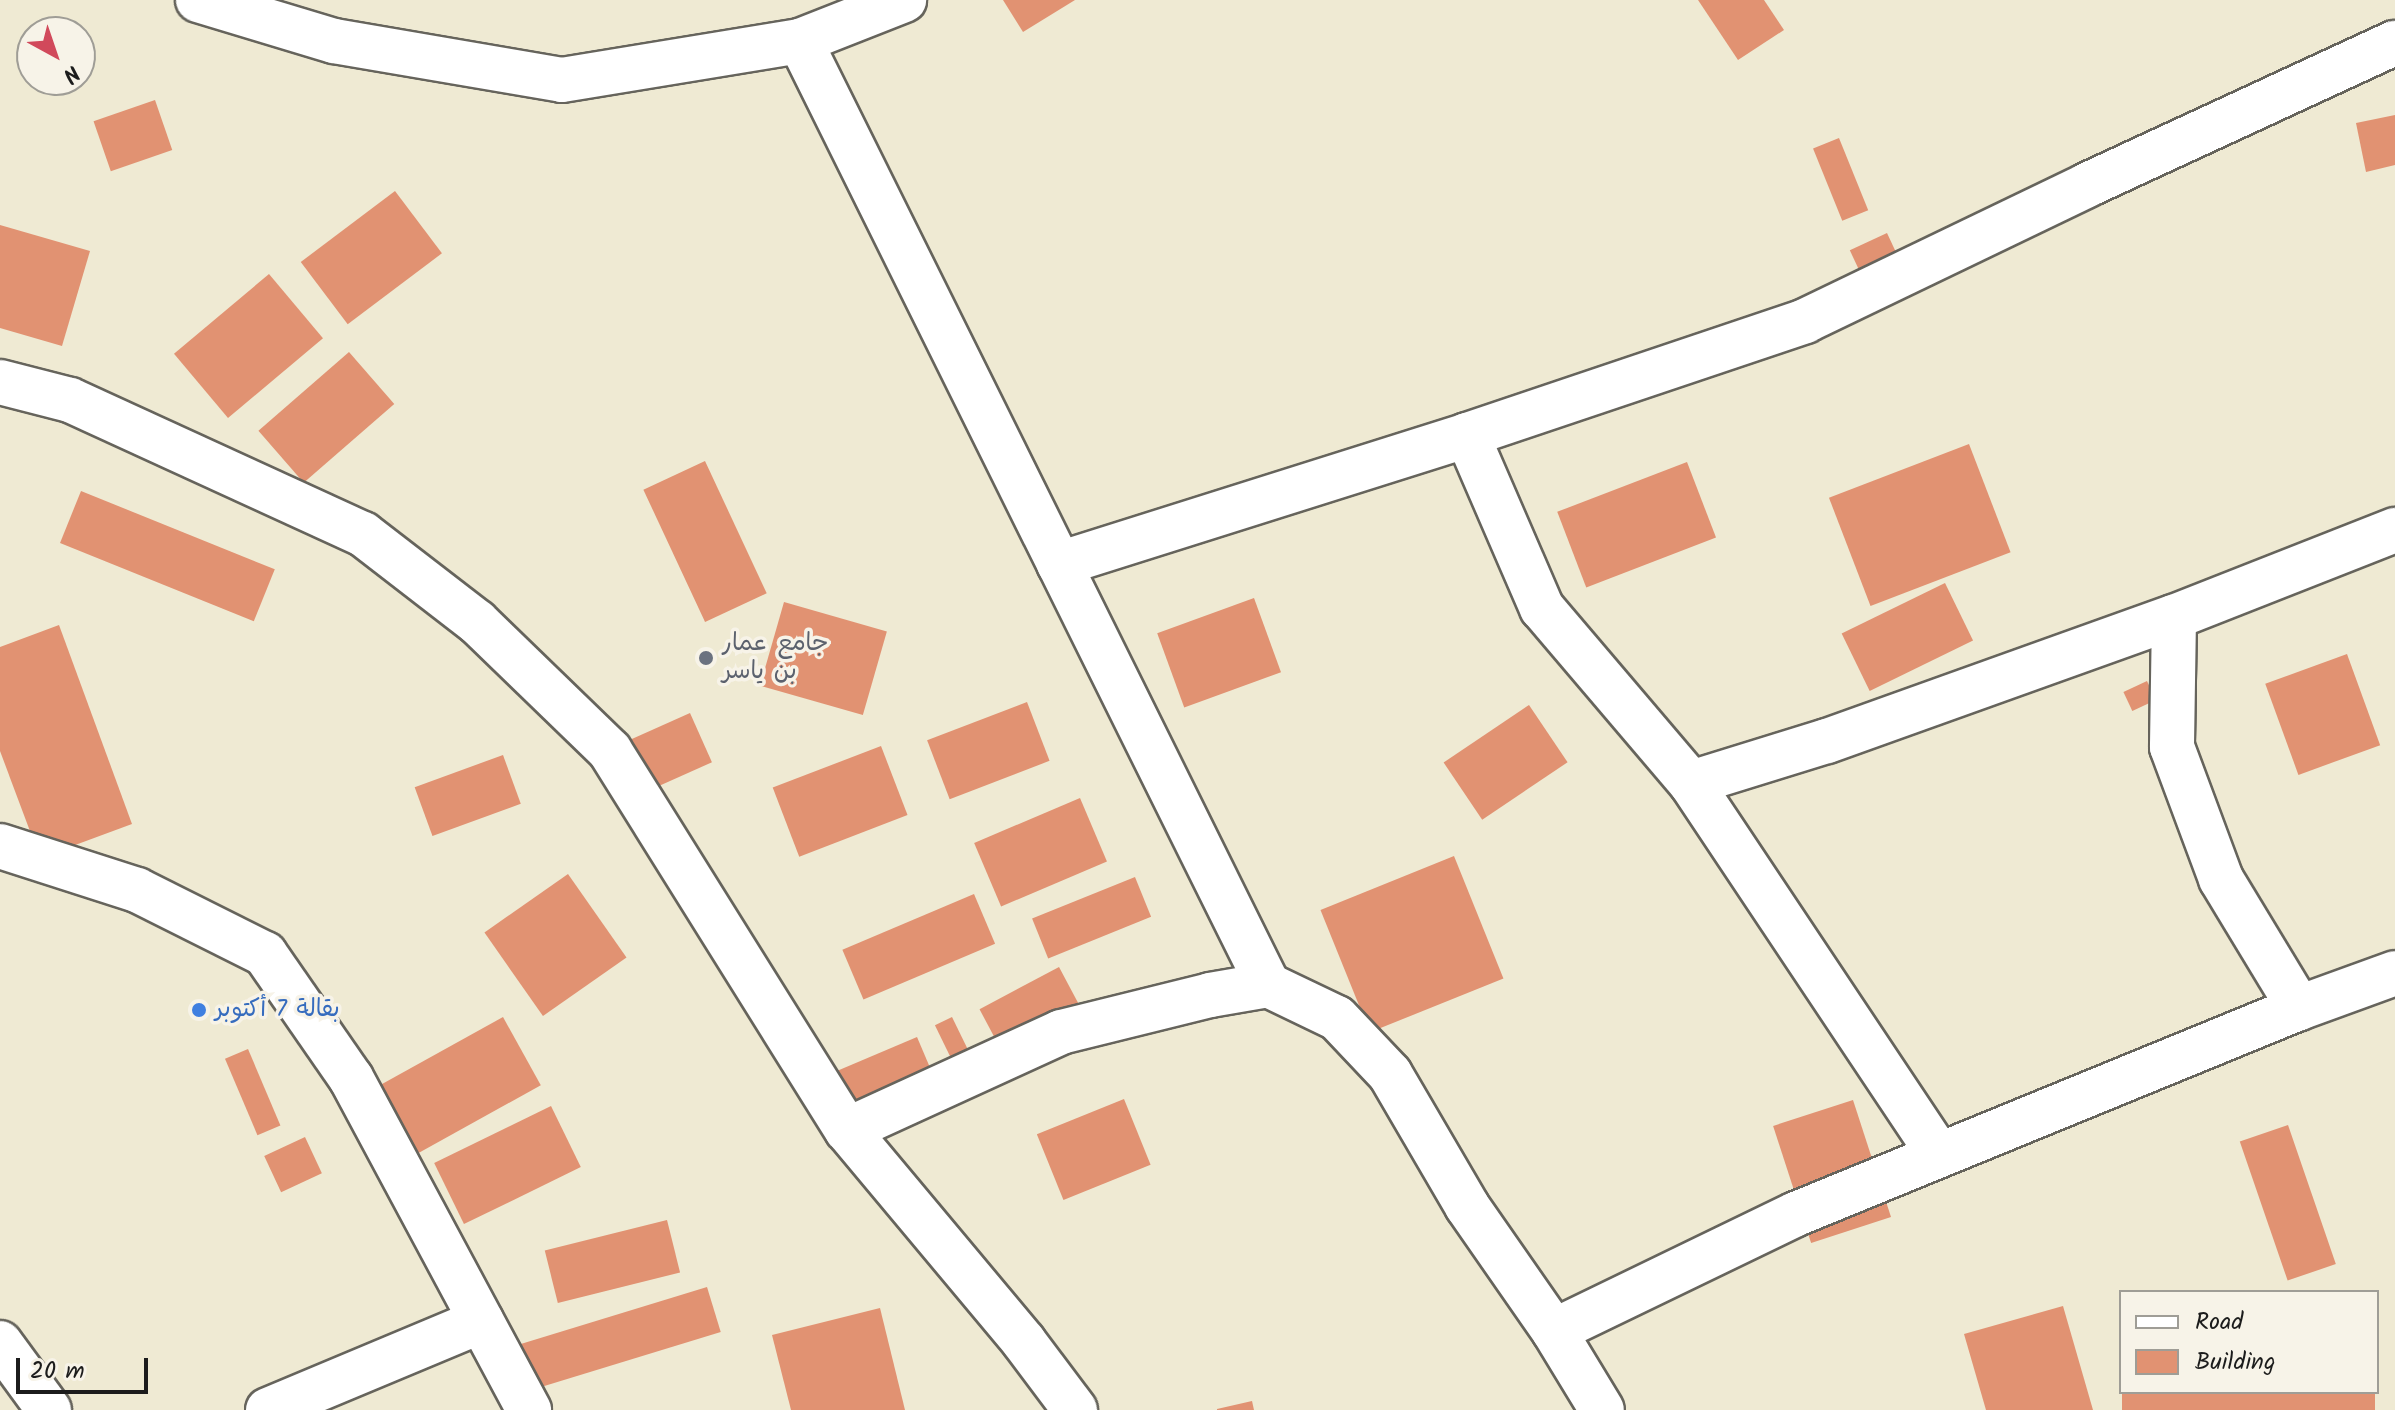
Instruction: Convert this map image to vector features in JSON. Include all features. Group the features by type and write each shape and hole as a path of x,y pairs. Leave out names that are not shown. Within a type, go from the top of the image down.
{"street":[{"path":"198,0 334,41 562,80 800,41 904,0"},
{"path":"800,41 1268,985"},
{"path":"1059,564 1467,435 1805,321 2087,185 2395,43"},
{"path":"0,382 70,400 363,534 477,622 610,751 847,1130 1024,1342 1075,1410"},
{"path":"1467,435 1542,608 1691,783 1939,1155"},
{"path":"1691,783 1827,741 2174,617 2395,530"},
{"path":"2174,617 2172,747 2221,879 2299,1008"},
{"path":"0,846 137,890 265,954 351,1078 529,1410"},
{"path":"1554,1331 1796,1214 2299,1008 2395,973"},
{"path":"847,1130 1061,1032 1210,995 1268,985 1337,1018 1390,1074 1467,1206 1554,1331 1602,1410"},
{"path":"268,1410 481,1321"},
{"path":"0,1343 49,1410"}],"building":[{"path":"1003,0 1075,0 1023,32"},
{"path":"1698,0 1764,0 1784,30 1738,60"},
{"path":"155,100 172,150 111,171 94,121"},
{"path":"2395,115 2395,165 2366,172 2356,123"},
{"path":"1839,138 1868,210 1842,221 1813,148"},
{"path":"395,191 442,253 348,324 301,262"},
{"path":"0,225 90,251 62,346 0,328"},
{"path":"1887,233 1906,274 1869,291 1850,250"},
{"path":"269,274 323,338 228,418 174,354"},
{"path":"349,352 394,404 304,483 258,431"},
{"path":"1969,444 2011,552 1871,606 1829,498"},
{"path":"705,461 767,593 705,622 643,490"},
{"path":"1687,462 1716,538 1586,587 1557,512"},
{"path":"81,491 275,569 254,621 60,543"},
{"path":"1945,583 1973,641 1870,691 1842,633"},
{"path":"1254,598 1281,672 1184,707 1157,633"},
{"path":"784,602 887,631 863,715 760,686"},
{"path":"59,625 132,824 40,858 0,751 0,647"},
{"path":"2347,654 2380,745 2298,775 2265,684"},
{"path":"2147,681 2156,700 2132,711 2123,692"},
{"path":"1027,702 1050,761 950,799 927,740"},
{"path":"1529,705 1568,762 1482,820 1444,763"},
{"path":"690,713 712,762 647,791 625,742"},
{"path":"881,746 908,815 799,857 773,788"},
{"path":"503,755 521,804 432,836 415,787"},
{"path":"1080,798 1107,862 1001,906 974,843"},
{"path":"1454,856 1503,978 1370,1032 1320,910"},
{"path":"568,874 627,958 543,1016 484,933"},
{"path":"1135,877 1151,917 1048,958 1032,919"},
{"path":"974,894 995,944 863,1000 842,950"},
{"path":"1059,967 1091,1028 1012,1070 980,1009"},
{"path":"503,1017 541,1085 412,1156 374,1088"},
{"path":"952,1017 984,1084 967,1092 935,1025"},
{"path":"917,1037 938,1086 856,1121 835,1072"},
{"path":"248,1049 280,1125 257,1135 225,1059"},
{"path":"1124,1099 1151,1165 1063,1200 1037,1134"},
{"path":"1853,1100 1891,1217 1811,1243 1773,1126"},
{"path":"551,1106 581,1167 464,1224 434,1163"},
{"path":"2288,1125 2336,1264 2288,1281 2240,1142"},
{"path":"305,1137 322,1173 281,1192 264,1156"},
{"path":"667,1220 680,1272 558,1303 545,1250"},
{"path":"707,1287 721,1332 530,1390 517,1345"},
{"path":"2063,1306 2093,1410 1986,1410 1964,1334"},
{"path":"880,1308 905,1410 791,1410 772,1335"},
{"path":"2122,1394 2375,1394 2375,1410 2122,1410"},
{"path":"1252,1401 1254,1410 1217,1410 1217,1409"}],"place":[{"name":"جامع عمار بن ياسر","path":"706,658"},
{"name":"بقالة 7 أكتوبر","path":"199,1010"}]}
